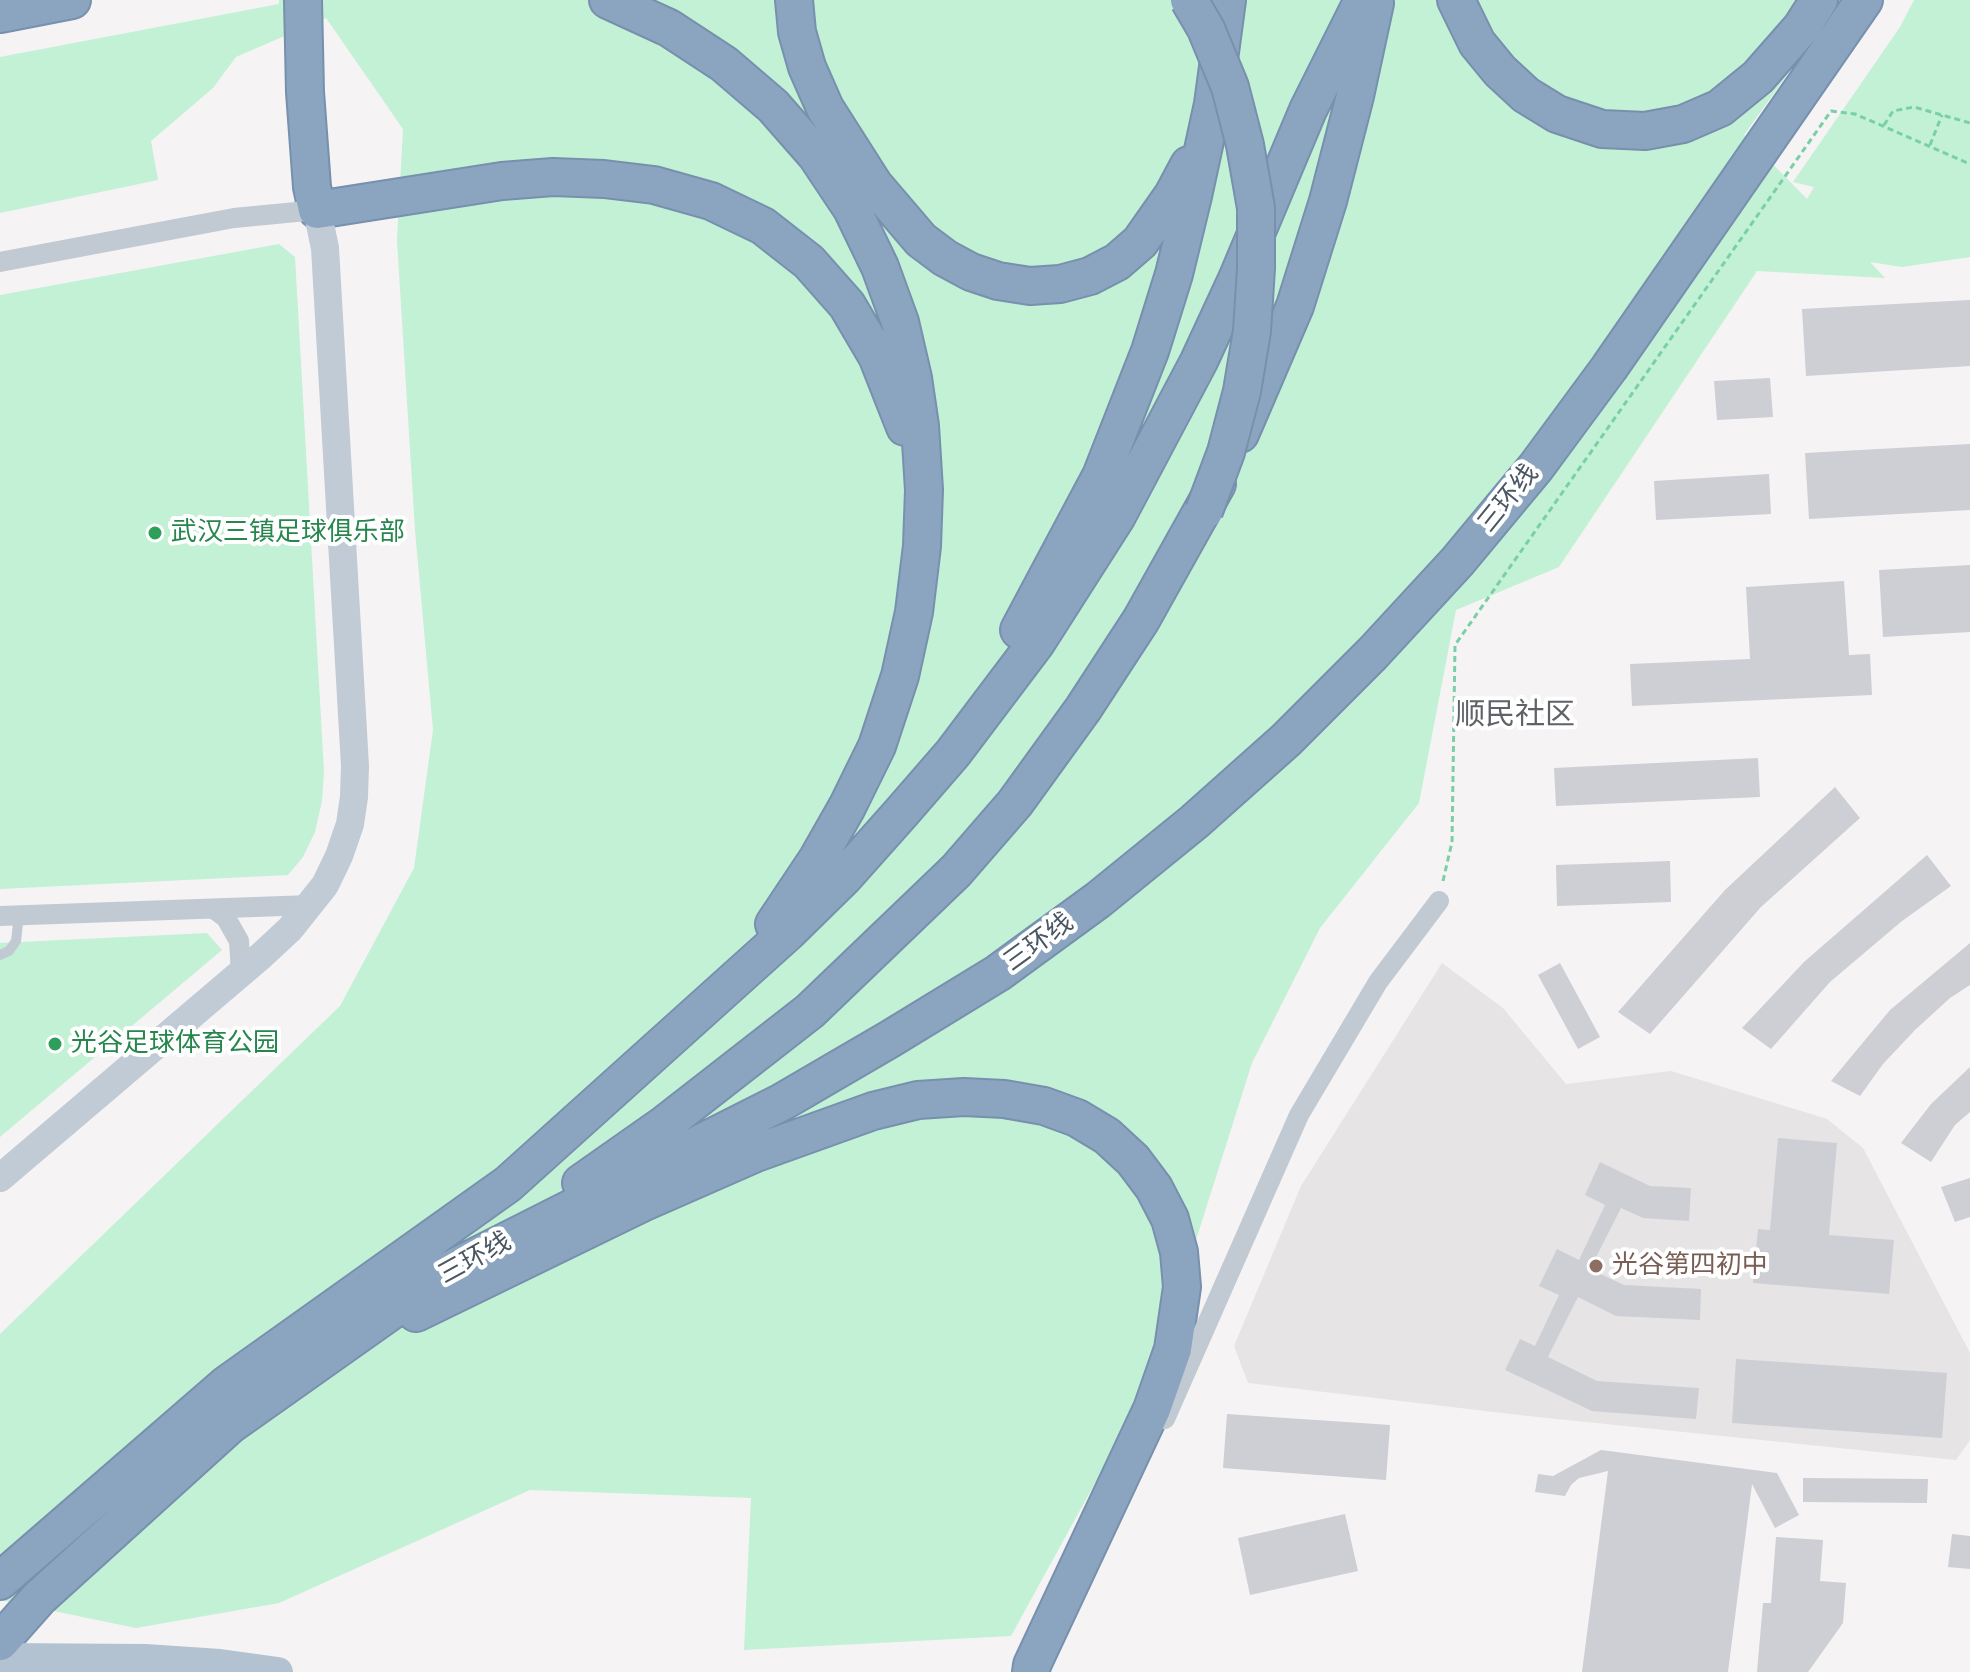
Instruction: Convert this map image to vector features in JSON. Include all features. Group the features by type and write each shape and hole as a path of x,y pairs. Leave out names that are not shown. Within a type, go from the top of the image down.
{"highway":[{"path":"0,14 72,0"},
{"path":"303,0 312,187 317,210 502,181 553,177 654,185 711,201 763,226 809,262 847,305 877,356 897,400 924,490"},
{"path":"608,0 669,28 724,64 773,106 816,155 852,209 880,267 900,322 920,426 924,490 922,546 914,612 900,676 877,746 818,858 761,944 726,989"},
{"path":"794,0 797,32 807,67 825,108 874,185 921,240 971,272 998,281 1030,286 1060,284 1090,276 1117,262 1140,242 1173,195 1213,104"},
{"path":"1189,0 1206,29 1230,87 1245,145 1256,208 1252,331 1226,452 1204,511"},
{"path":"901,813 1023,624 1101,476 1145,364 1174,274 1213,104 1227,0"},
{"name":"三环线","path":"5,1575 226,1385 508,1184 726,989 844,877 953,753 1036,643 1117,516 1199,361 1308,110 1363,0"},
{"path":"668,1142 956,871 1015,803 1083,709 1141,620 1204,511 1253,409 1295,306 1336,171 1376,0"},
{"path":"1456,0 1477,43 1500,71 1526,95 1557,114 1602,129 1645,131 1683,124 1720,108 1758,77 1801,28 1819,0"},
{"name":"三环线","path":"0,1642 39,1598 230,1425 449,1270 668,1142 782,1102 998,973 1194,822 1286,740 1373,653 1536,467 1609,368 1864,0"},
{"path":"348,1341 436,1305 642,1203 756,1153 873,1111 918,1100 964,1097 1004,1099 1044,1106 1077,1118 1107,1136 1125,1152 1154,1188 1170,1219 1179,1252 1182,1287 1173,1349 1152,1409 1031,1672"}],"main road":[{"path":"0,1658 145,1659 278,1672"}],"street":[{"path":"0,262 234,218 317,210 325,248 355,766 350,824 335,865 311,905 290,929 241,973 0,1178"},
{"path":"1045,1672 1169,1411 1299,1115 1378,982 1439,901"},
{"path":"9,916 311,905"},
{"path":"214,909 226,918 239,941 241,973"}],"lane":[{"path":"0,955 9,951 16,941 9,916"}],"path":[{"path":"1884,125 1893,111 1914,107 1970,123"},
{"path":"1439,901 1452,842 1455,645 1831,111 1855,114 1970,163"},
{"path":"1930,146 1942,115"}],"shaded area":[{"name":"光谷第四初中","path":"1442,963 1503,1008 1566,1084 1671,1071 1827,1119 1863,1148 1970,1353 1970,1440 1956,1460 1528,1416 1248,1383 1234,1346 1301,1186"}],"green space":[{"path":"279,0 1841,0 1744,135 1807,199 1814,187 1793,182 1900,27 1914,0 1970,0 1970,257 1902,267 1870,262 1885,278 1757,271 1559,567 1456,610 1419,803 1320,928 1252,1063 1152,1379 1011,1636 744,1650 751,1498 530,1490 279,1603 136,1628 0,1600 0,1334 340,1006 414,868 433,730 415,530 397,240 403,129 326,18 236,57 213,88 151,141 158,180 0,213 0,57 279,4"},
{"name":"武汉三镇足球俱乐部","path":"279,244 295,257 324,772 315,832 303,857 288,875 0,889 0,295"},
{"name":"光谷足球体育公园","path":"207,933 222,950 0,1137 0,943"}],"building":[{"path":"1970,300 1970,366 1806,376 1802,309"},
{"path":"1770,378 1773,417 1717,420 1714,381"},
{"path":"1970,444 1970,510 1809,519 1805,453"},
{"path":"1769,474 1771,514 1656,520 1654,481"},
{"path":"1970,565 1970,632 1883,637 1879,570"},
{"path":"1844,581 1849,655 1870,654 1872,695 1632,706 1630,664 1750,659 1746,587"},
{"path":"1758,758 1760,797 1556,806 1554,768"},
{"path":"1835,787 1860,818 1761,907 1650,1034 1618,1012 1725,890"},
{"path":"1927,855 1951,886 1902,921 1830,982 1771,1049 1742,1028 1804,962"},
{"path":"1670,861 1671,902 1557,906 1556,865"},
{"path":"1970,943 1970,985 1950,998 1915,1030 1883,1064 1860,1096 1831,1081 1890,1010"},
{"path":"1560,963 1600,1037 1578,1049 1538,975"},
{"path":"1970,1067 1970,1112 1955,1125 1931,1162 1901,1143 1931,1104"},
{"path":"1778,1138 1837,1143 1829,1235 1894,1240 1889,1294 1753,1283 1758,1229 1770,1230"},
{"path":"1600,1162 1650,1186 1691,1188 1689,1221 1643,1218 1621,1208 1590,1269 1624,1285 1701,1289 1700,1320 1616,1316 1578,1297 1548,1357 1597,1381 1699,1388 1696,1419 1592,1411 1505,1370 1520,1339 1535,1346 1559,1295 1539,1286 1557,1249 1579,1260 1605,1205 1585,1195"},
{"path":"1970,1178 1970,1217 1955,1222 1941,1187"},
{"path":"1736,1359 1947,1373 1942,1438 1732,1423"},
{"path":"1227,1414 1390,1425 1386,1480 1223,1468"},
{"path":"1601,1450 1777,1473 1799,1515 1775,1528 1752,1484 1728,1672 1582,1672 1608,1471 1579,1478 1565,1496 1535,1492 1538,1474 1553,1476"},
{"path":"1803,1478 1928,1479 1927,1503 1803,1502"},
{"path":"1345,1514 1358,1571 1250,1595 1238,1538"},
{"path":"1952,1534 1970,1536 1970,1569 1948,1567"},
{"path":"1776,1537 1823,1540 1820,1581 1846,1583 1843,1623 1808,1672 1757,1672 1763,1603 1771,1603"}],"place":[{"name":"武汉三镇足球俱乐部","path":"155,533"},
{"name":"光谷足球体育公园","path":"55,1044"},
{"name":"光谷第四初中","path":"1596,1266"}],"district":[{"name":"顺民社区","path":"1515,716"}]}
